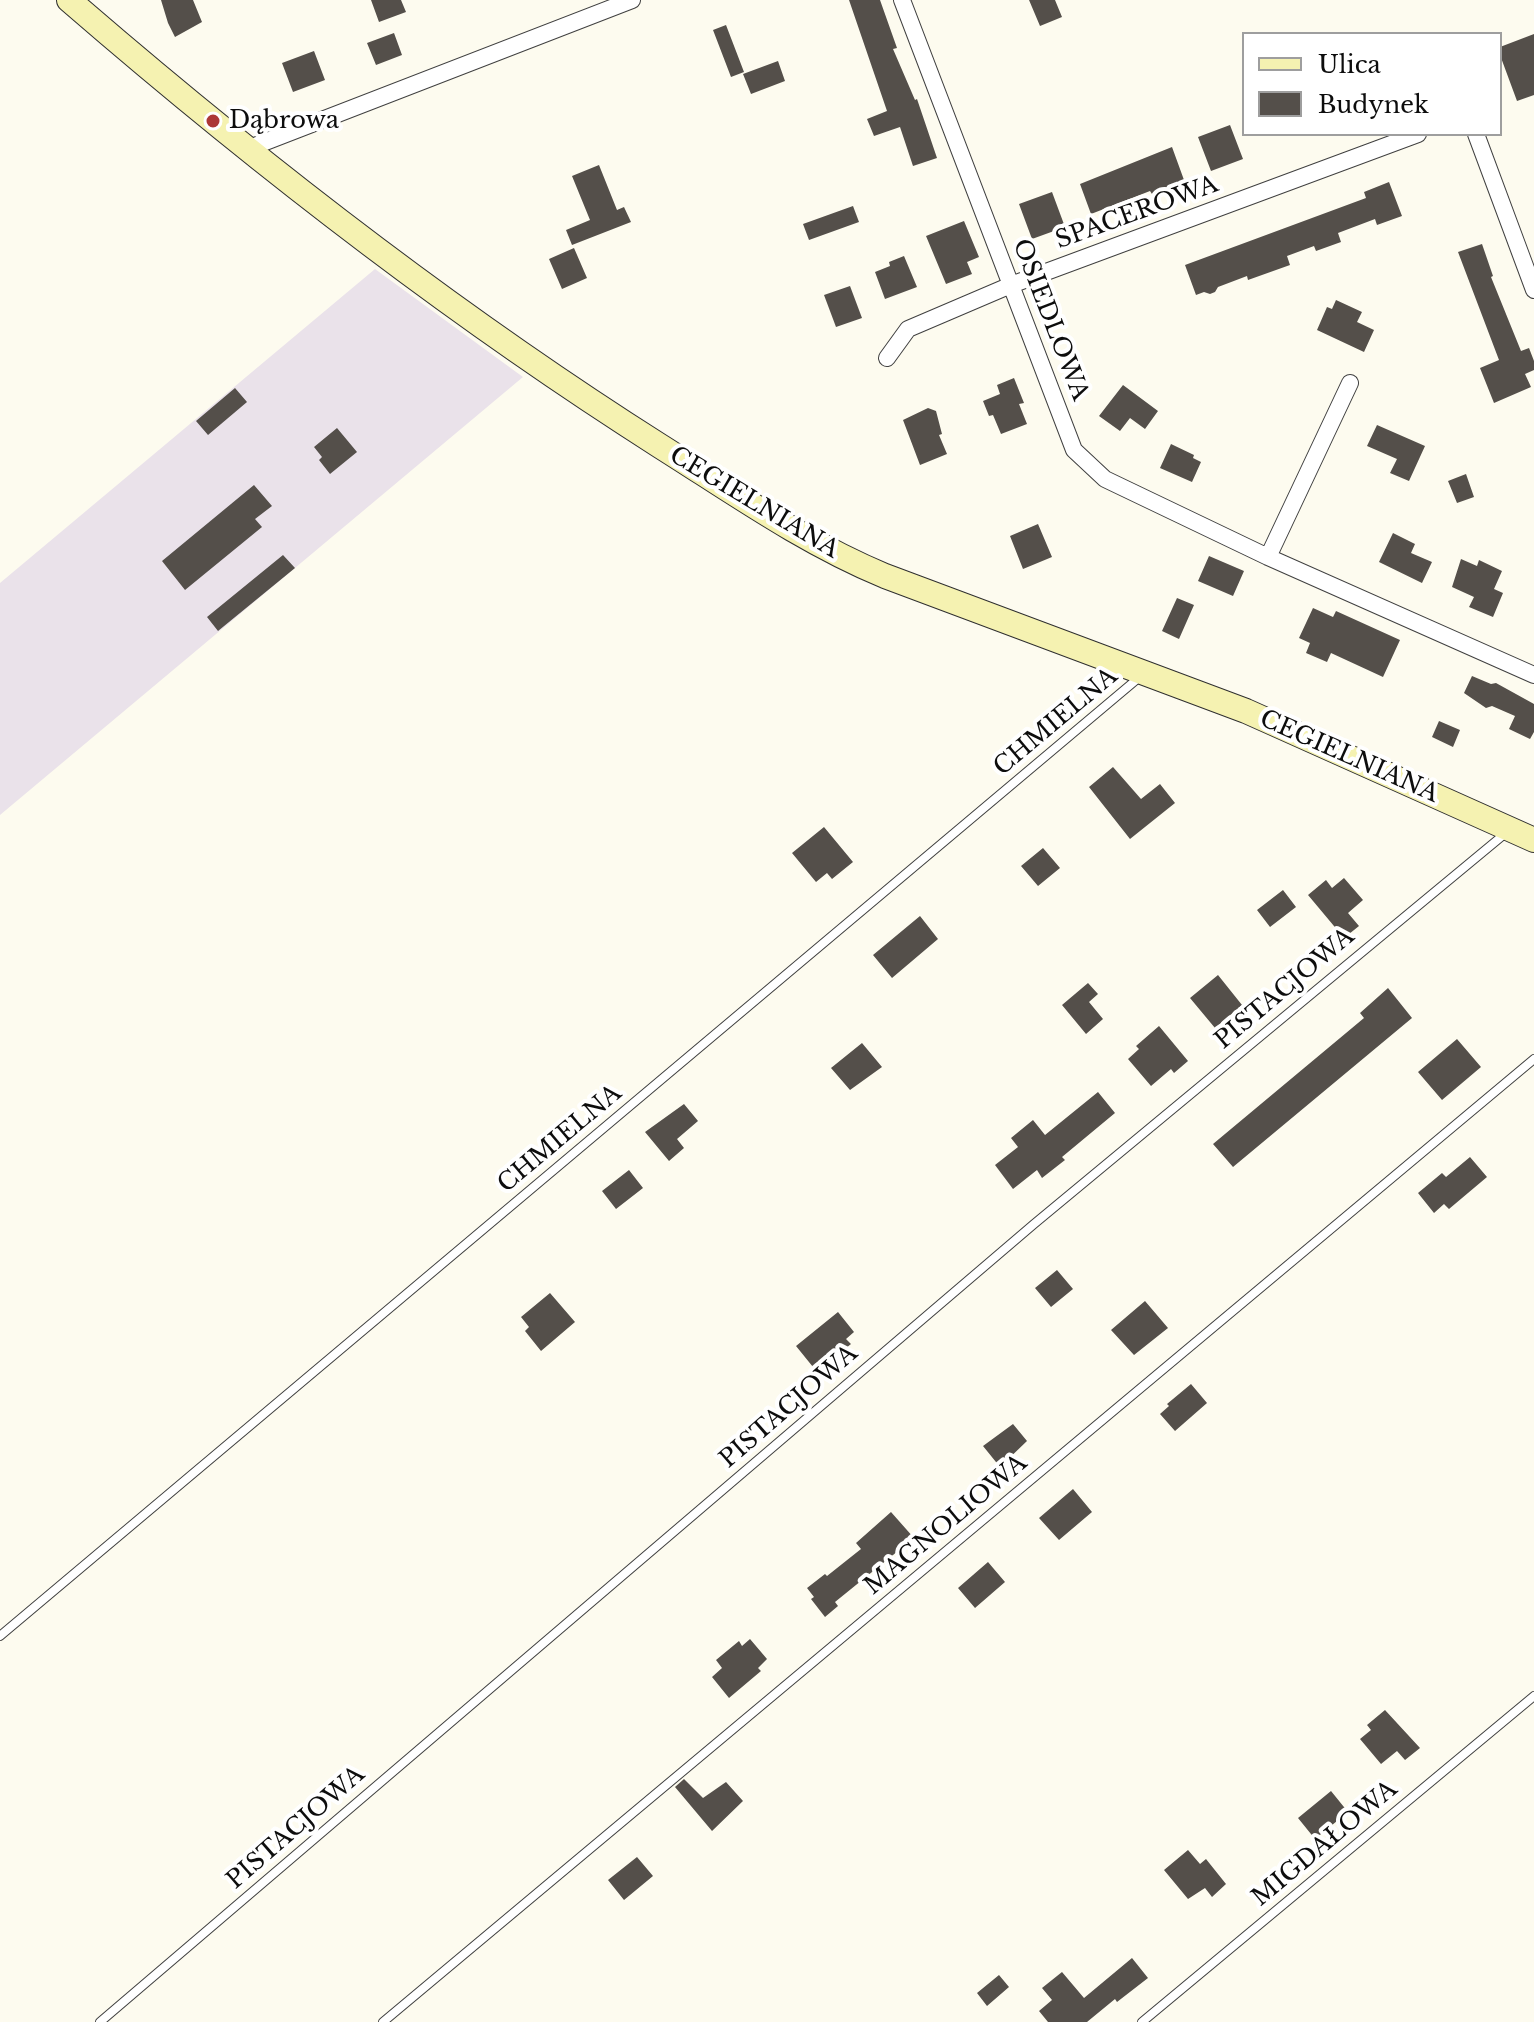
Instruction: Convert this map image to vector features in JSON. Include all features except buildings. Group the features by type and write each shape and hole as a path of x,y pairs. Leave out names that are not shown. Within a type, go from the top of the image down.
{"street":[{"name":"CEGIELNIANA","path":"69,0 247,149 526,358 798,533 885,576 1246,711 1534,840"},
{"path":"247,149 632,0"},
{"name":"OSIEDLOWA","path":"902,0 1074,450 1105,479 1268,557 1534,675"},
{"name":"SPACEROWA","path":"887,358 908,329 1011,285 1413,136"},
{"path":"1477,136 1534,290"},
{"path":"1268,557 1350,383"}],"lane":[{"name":"CHMIELNA","path":"0,1636 1146,672"},
{"name":"PISTACJOWA","path":"100,2022 1034,1224 1510,829"},
{"name":"MAGNOLIOWA","path":"383,2022 1534,1059"},
{"name":"MIGDAŁOWA","path":"1142,2022 1534,1696"}],"shaded area":[{"path":"375,269 523,377 0,815 0,583"}],"place":[{"name":"Dąbrowa","path":"213,121"}]}
